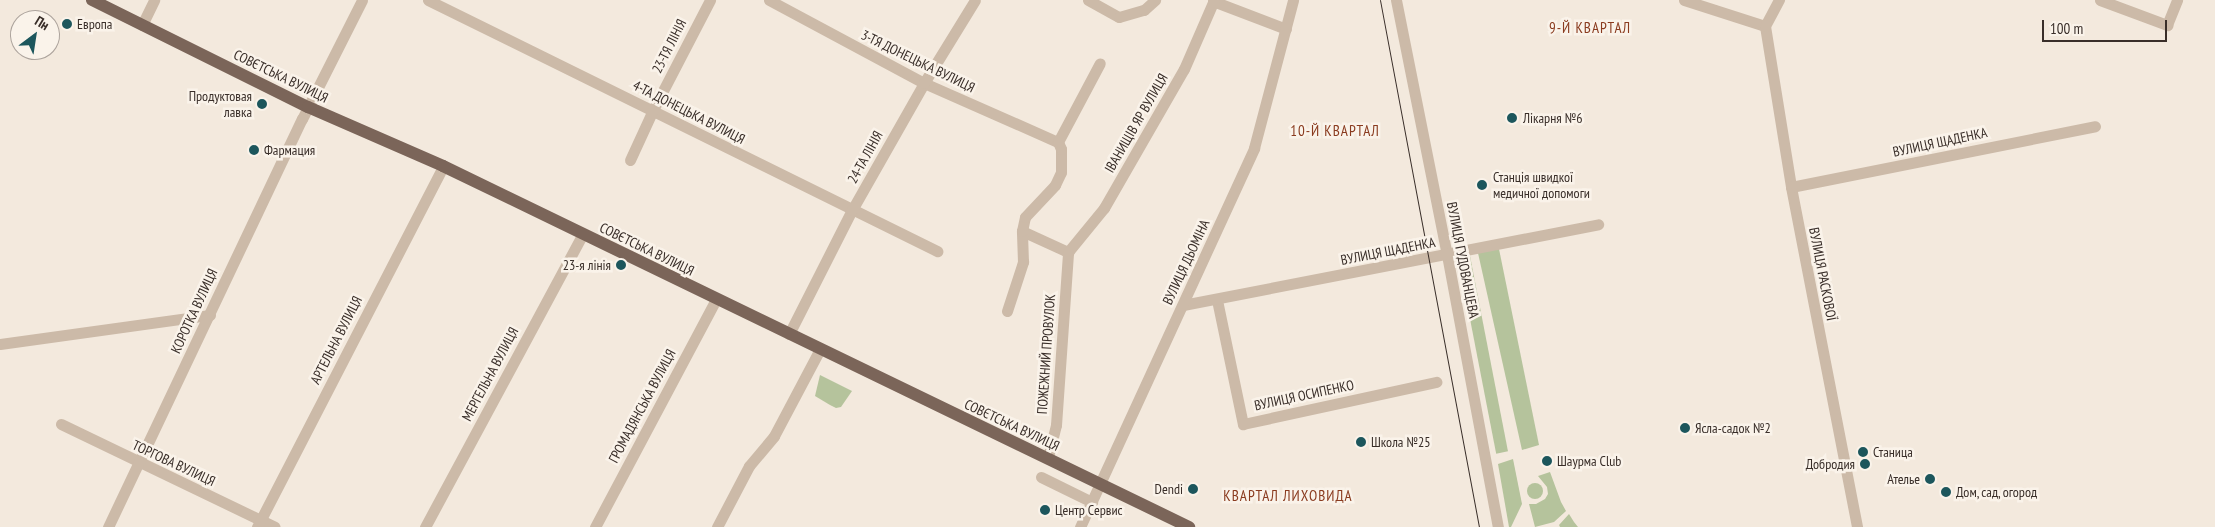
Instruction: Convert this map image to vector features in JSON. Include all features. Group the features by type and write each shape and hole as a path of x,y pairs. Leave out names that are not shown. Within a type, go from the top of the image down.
{"main road":[{"name":"СОВЄТСЬКА ВУЛИЦЯ","path":"92,0 308,107 443,166 582,235 1048,457 1189,527"}],"street":[{"path":"142,25 154,0"},
{"name":"КОРОТКА ВУЛИЦЯ","path":"108,527 308,107 362,0"},
{"name":"4-ТА ДОНЕЦЬКА ВУЛИЦЯ","path":"428,0 937,251"},
{"name":"23-ТЯ ЛІНІЯ","path":"630,160 653,110 710,0"},
{"name":"3-ТЯ ДОНЕЦЬКА ВУЛИЦЯ","path":"769,0 924,83 1058,142"},
{"name":"24-ТА ЛІНІЯ","path":"789,334 852,210 924,83 975,0"},
{"path":"1088,0 1119,17 1144,10 1155,0"},
{"path":"1214,0 1286,29"},
{"name":"ІВАНИЩІВ ЯР ВУЛИЦЯ","path":"1068,252 1104,208 1180,78 1214,0"},
{"name":"ВУЛИЦЯ ДЬОМІНА","path":"1080,527 1254,148 1293,0"},
{"name":"ВУЛИЦЯ ГУДОВАНЦЕВА","path":"1396,0 1447,255 1498,527"},
{"path":"1684,0 1765,26 1779,0"},
{"path":"2100,0 2167,25 2177,0"},
{"name":"ВУЛИЦЯ РАСКОВОЇ","path":"1765,26 1791,187 1857,527"},
{"path":"1008,311 1023,262 1022,231 1025,217 1055,185 1061,172 1061,149 1058,142 1100,63"},
{"name":"ВУЛИЦЯ ЩАДЕНКА","path":"1791,187 2095,126"},
{"name":"АРТЕЛЬНА ВУЛИЦЯ","path":"258,523 443,166"},
{"name":"ВУЛИЦЯ ЩАДЕНКА","path":"1183,305 1217,300 1598,224"},
{"path":"1022,231 1068,252"},
{"name":"МЕРГЕЛЬНА ВУЛИЦЯ","path":"425,527 582,235"},
{"name":"ПОЖЕЖНИЙ ПРОВУЛОК","path":"1048,457 1056,425 1068,252"},
{"name":"ГРОМАДЯНСЬКА ВУЛИЦЯ","path":"594,527 716,299"},
{"name":"ВУЛИЦЯ ОСИПЕНКО","path":"1217,300 1243,424 1436,382"},
{"path":"0,344 210,315"},
{"path":"717,527 749,466 774,436 820,349"},
{"name":"ТОРГОВА ВУЛИЦЯ","path":"61,424 258,523 275,527"},
{"path":"1041,477 1092,502"}],"green space":[{"path":"1499,249 1539,445 1522,450 1478,253"},
{"path":"1470,256 1508,451 1496,454 1458,258"},
{"path":"820,375 852,391 841,407 836,408 815,396"},
{"path":"1513,459 1522,504 1511,527 1509,527 1498,464"},
{"path":"1550,472 1566,511 1554,522 1535,527 1529,504 1536,504 1545,499 1548,494 1547,487 1538,476"},
{"path":"1535,483 1543,491 1535,499 1527,491"},
{"path":"1569,514 1578,527 1560,527 1559,525"}],"tram line":[{"path":"1380,0 1479,527"}],"place":[{"name":"Европа","path":"67,24"},
{"name":"Продуктовая лавка","path":"262,104"},
{"name":"Лікарня №6","path":"1512,118"},
{"name":"Фармация","path":"254,150"},
{"name":"Станція швидкої медичної допомоги","path":"1482,185"},
{"name":"23-я лінія","path":"621,265"},
{"name":"Ясла-садок №2","path":"1685,428"},
{"name":"Школа №25","path":"1361,442"},
{"name":"Станица","path":"1863,452"},
{"name":"Шаурма Club","path":"1547,461"},
{"name":"Добродия","path":"1865,464"},
{"name":"Ателье","path":"1930,479"},
{"name":"Dendi","path":"1193,489"},
{"name":"Дом, сад, огород","path":"1946,492"},
{"name":"Центр Сервис","path":"1045,510"}],"district":[{"name":"9-Й КВАРТАЛ","path":"1590,28"},
{"name":"10-Й КВАРТАЛ","path":"1335,131"},
{"name":"КВАРТАЛ ЛИХОВИДА","path":"1288,496"}]}
